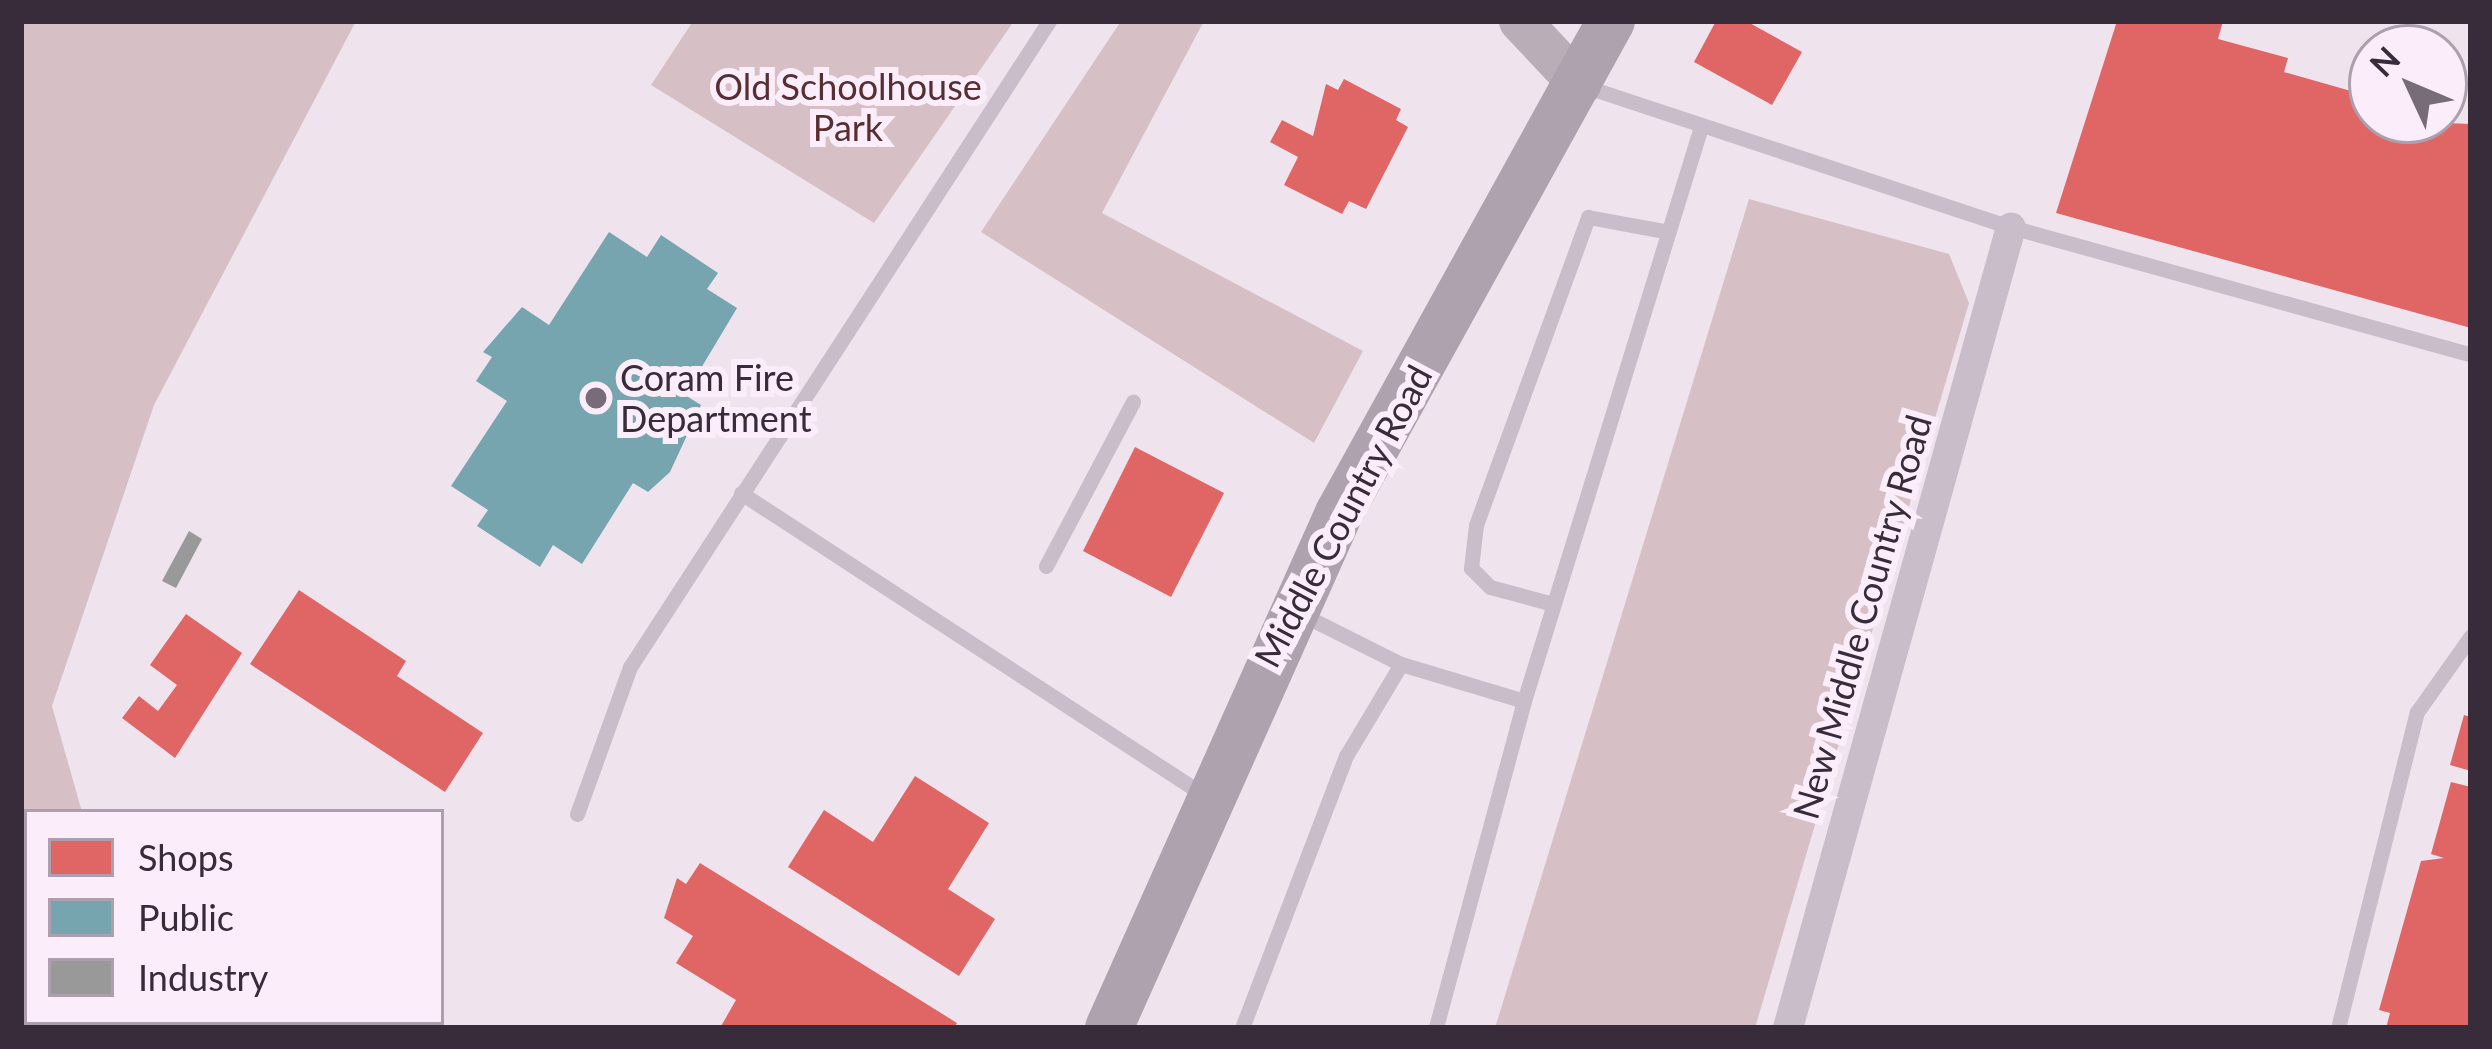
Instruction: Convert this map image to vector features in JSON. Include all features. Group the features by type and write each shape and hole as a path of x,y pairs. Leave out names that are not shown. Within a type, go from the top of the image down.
{"main road":[{"path":"1520,21 1580,85"},
{"name":"Middle Country Road","path":"1109,1028 1204,795 1294,610 1611,21"}],"street":[{"name":"New Middle Country Road","path":"1787,1028 2011,227"}],"lane":[{"path":"577,814 630,667 1048,21"},
{"path":"1580,85 1700,130 2011,227 2471,355"},
{"path":"1436,1028 1524,700 1700,130"},
{"path":"1553,604 1490,587 1471,568 1476,525 1588,217 1669,232"},
{"path":"1046,566 1133,402"},
{"path":"741,493 1204,795"},
{"path":"1294,610 1401,664 1524,700"},
{"path":"2338,1028 2417,712 2471,636"},
{"path":"1243,1028 1346,756 1401,664"}],"green space":[{"path":"21,21 356,21 154,405 52,706 81,809 24,809 24,1025 300,1028 21,1028"},
{"name":"Old Schoolhouse Park","path":"693,21 1014,21 874,223 651,85"},
{"path":"1121,21 1204,21 1102,213 1363,351 1314,443 981,232"},
{"path":"1749,199 1949,254 1969,303 1755,1028 1495,1028"}],"building: Shops":[{"path":"1716,21 1746,21 1802,52 1772,105 1694,62"},
{"path":"2117,21 2223,21 2218,39 2288,58 2284,72 2348,90 2348,144 2468,144 2471,124 2471,328 2056,213"},
{"path":"1344,79 1401,109 1396,120 1408,127 1366,209 1349,201 1342,214 1284,185 1298,157 1270,142 1282,120 1313,136 1326,84 1338,90"},
{"path":"1135,447 1224,493 1171,597 1083,551"},
{"path":"299,590 406,661 397,676 483,733 445,792 250,664"},
{"path":"186,614 242,653 175,758 122,718 139,696 158,711 177,685 150,665"},
{"path":"2464,715 2471,717 2471,771 2450,765"},
{"path":"915,776 989,823 948,889 995,919 959,976 788,867 824,810 873,842"},
{"path":"2451,782 2471,787 2471,1028 2386,1028 2390,1013 2379,1010 2421,861 2444,858 2431,854"},
{"path":"700,863 957,1023 954,1028 720,1028 736,1000 676,963 693,936 664,918 677,878 686,884"}],"building: Public":[{"name":"Coram Fire Department","path":"609,232 647,257 661,235 718,273 707,289 737,308 685,395 701,405 670,472 648,492 633,483 582,564 553,545 540,567 477,526 488,510 451,486 507,401 476,381 492,357 483,352 522,307 549,325"}],"building: Industry":[{"path":"189,531 202,539 176,588 162,581"}],"place":[{"name":"Coram Fire Department","path":"596,398"}]}
